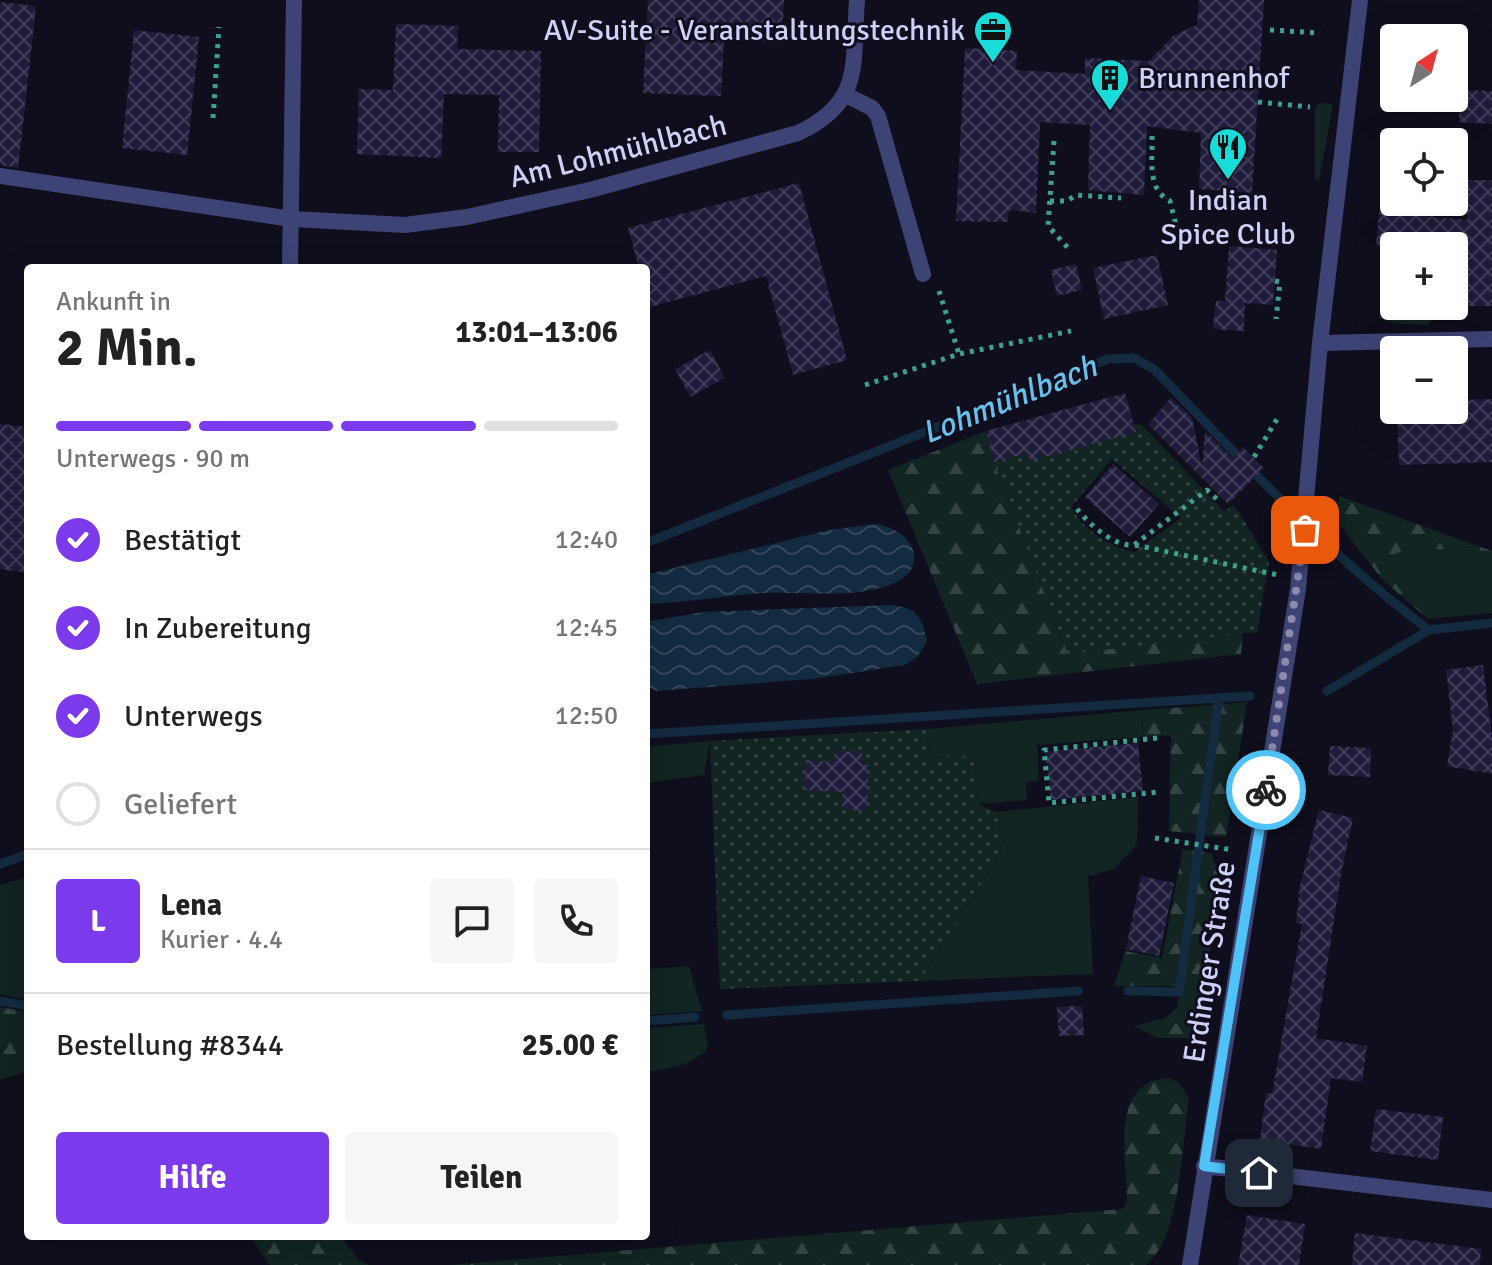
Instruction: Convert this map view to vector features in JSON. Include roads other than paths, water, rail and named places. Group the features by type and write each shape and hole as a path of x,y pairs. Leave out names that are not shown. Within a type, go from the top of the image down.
{"street":[{"path":"290,264 294,0"},
{"path":"857,0 854,57 846,95 872,108 878,116 929,276"},
{"name":"Erdinger Straße","path":"1190,1265 1302,555 1320,343 1360,0"},
{"name":"Am Lohmühlbach","path":"0,176 292,219 405,225 467,217 590,190 798,133 823,121 846,95"},
{"path":"1320,343 1492,339"},
{"path":"1204,1166 1492,1200"}],"water":[{"path":"874,524 888,527 900,533 913,550 911,570 890,585 859,592 762,593 650,604 650,574 829,530"},
{"path":"891,605 906,608 920,619 927,641 918,656 905,665 812,679 657,691 650,688 650,621 704,612"}],"waterway":[{"name":"Lohmühlbach","path":"650,541 1108,359 1134,358 1154,369 1321,538 1429,630 1492,623"},
{"name":"Lohmühlbach","path":"1327,691 1429,630"},
{"name":"Lohmühlbach","path":"650,734 1250,696"},
{"name":"Lohmühlbach","path":"1128,991 1179,992 1219,698"},
{"name":"Lohmühlbach","path":"0,864 24,855"},
{"name":"Lohmühlbach","path":"727,1015 1078,991"},
{"name":"Lohmühlbach","path":"0,1001 24,1005"},
{"name":"Lohmühlbach","path":"650,1021 695,1017"}],"place":[{"name":"AV-Suite - Veranstaltungstechnik","path":"993,64"},
{"name":"Brunnenhof","path":"1110,112"},
{"name":"Indian Spice Club","path":"1228,181"}]}
